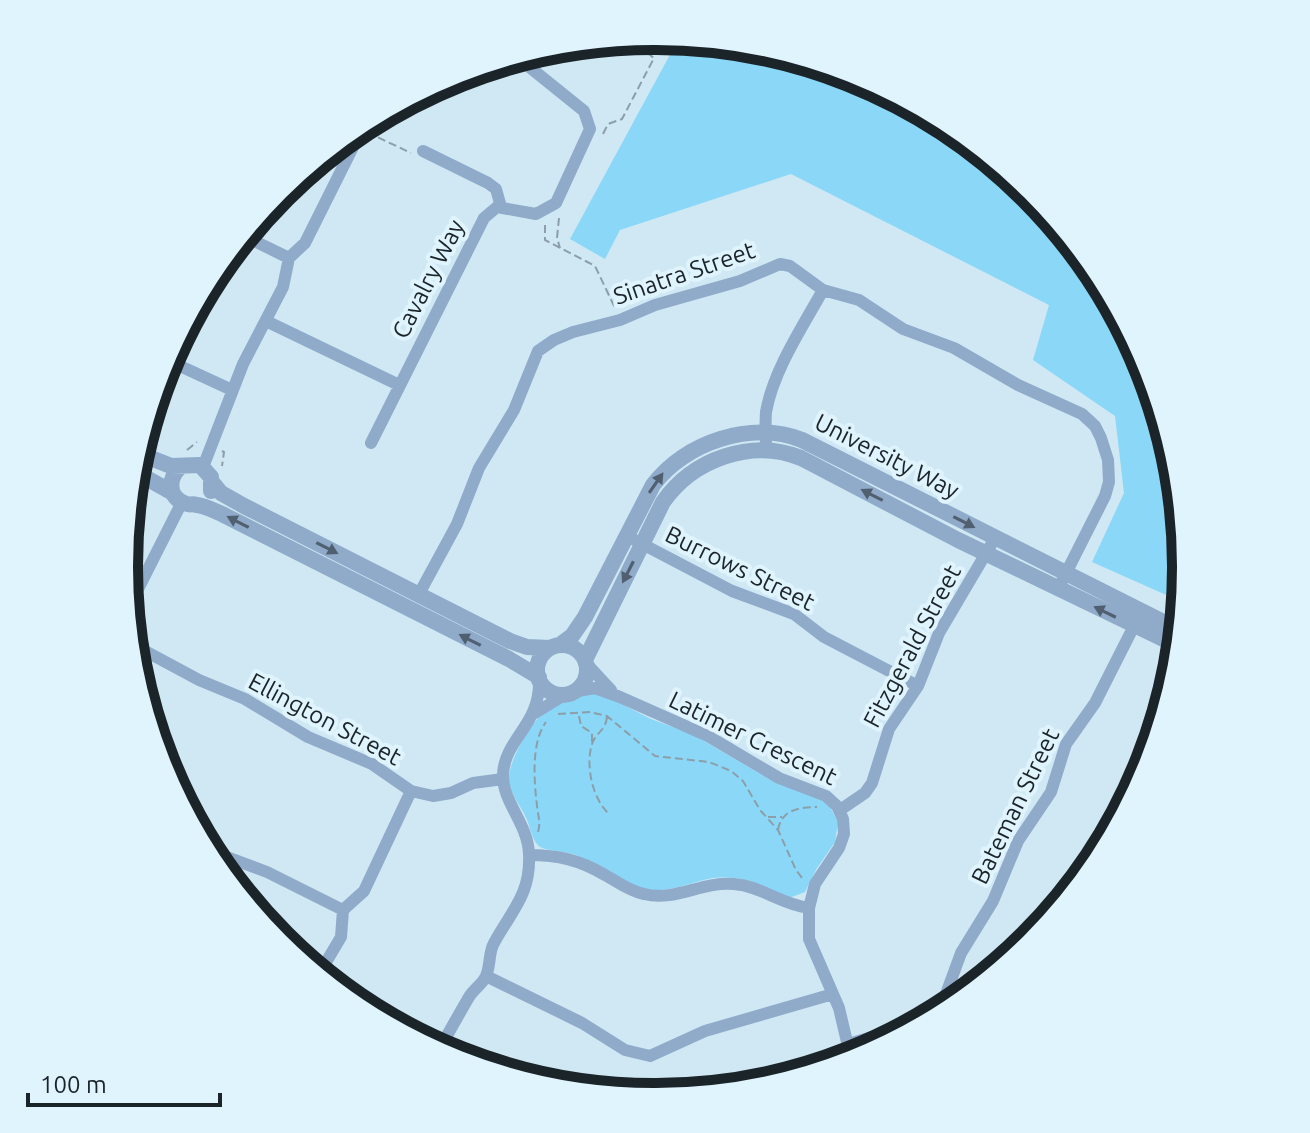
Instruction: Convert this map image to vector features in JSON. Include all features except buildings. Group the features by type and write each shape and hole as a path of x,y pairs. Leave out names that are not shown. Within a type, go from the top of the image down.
{"street":[{"path":"423,151 488,183 496,189 501,207 527,214 544,212 556,203 590,129 589,120 584,111 528,66"},
{"path":"203,467 232,390 283,287 289,258 305,243 352,149"},
{"name":"Cavalry Way","path":"371,443 484,218 501,207"},
{"path":"254,241 289,258"},
{"name":"Sinatra Street","path":"415,602 457,524 479,468 514,410 538,351 573,332 740,281 780,264 790,266 823,290 859,300 903,329 954,348 1018,385 1082,414 1095,426 1108,460 1109,482 1105,496 1058,589"},
{"path":"766,450 766,413 771,395 790,349 823,290"},
{"path":"266,321 399,385"},
{"path":"179,366 232,390"},
{"name":"University Way","path":"585,662 653,485 677,460 704,446 750,433 790,435 802,440 1066,573 1166,638"},
{"name":"University Way","path":"555,646 579,626 634,540 681,479 697,468 734,454 766,450 801,458 1058,589 1168,627"},
{"path":"150,458 162,464 185,458 203,467 218,478 221,493 415,602 539,678 551,692 569,693"},
{"path":"183,500 172,477 185,458"},
{"path":"146,478 183,500 222,514 415,602 515,643 531,648 555,646 575,649 585,662 583,682 535,713"},
{"path":"183,500 208,496 218,478"},
{"path":"139,587 183,500"},
{"name":"Fitzgerald Street","path":"840,810 865,793 872,783 889,729 918,686 939,633 995,538"},
{"name":"Burrows Street","path":"634,540 732,591 794,614 824,637 918,686"},
{"name":"Bateman Street","path":"946,993 961,953 993,901 1018,841 1051,792 1066,744 1095,703 1137,618"},
{"path":"445,1039 471,993 486,976 493,944 518,907 525,889 528,839 503,779 508,758 535,713 540,698 539,661 555,646"},
{"name":"Ellington Street","path":"146,651 199,680 245,699 308,737 372,764 411,791 433,796 451,793 473,783 503,779"},
{"name":"Latimer Crescent","path":"585,662 620,697"},
{"name":"Latimer Crescent","path":"569,693 595,688 620,697 715,740 779,778 830,798 840,810 844,829 842,841 817,879 809,908 809,939 833,994 848,1044"},
{"path":"325,964 341,937 343,910 364,891 411,791"},
{"path":"529,855 567,858 647,895 669,896 716,884 737,884 754,888 786,904 809,908"},
{"path":"229,858 267,872 343,910"},
{"path":"486,976 582,1023 625,1050 650,1056 705,1031 833,994"},
{"path":"848,1044 861,1040"}],"path":[{"path":"602,135 608,124 622,119 654,58 644,50"},
{"path":"366,144 373,135 415,155 423,151"},
{"path":"544,212 545,240 595,266 620,320"},
{"path":"560,213 557,238 560,248"},
{"path":"185,458 196,441 213,445 224,452 218,478"},
{"path":"579,713 580,725 599,735"},
{"path":"528,839 540,828 535,755 539,733 557,714 607,716 652,755 709,762 726,768 743,781 760,810 778,830 796,870 808,881"},
{"path":"592,743 605,727 607,716"},
{"path":"590,731 594,788 600,805 610,815"},
{"path":"768,817 783,817 800,808 824,807 830,798"},
{"path":"778,830 783,817"}],"shaded area":[{"path":"672,51 756,60 821,77 913,119 969,157 1020,201 1065,252 1102,308 1144,400 1162,466 1170,533 1170,597 1092,562 1124,493 1115,416 1033,360 1049,305 791,174 620,230 605,259 570,239"},
{"path":"583,694 602,694 651,719 692,734 771,780 822,800 830,807 838,822 835,842 805,892 789,898 752,882 723,877 652,890 625,881 576,855 540,847 514,797 509,773 521,743 539,716 549,708"}]}
